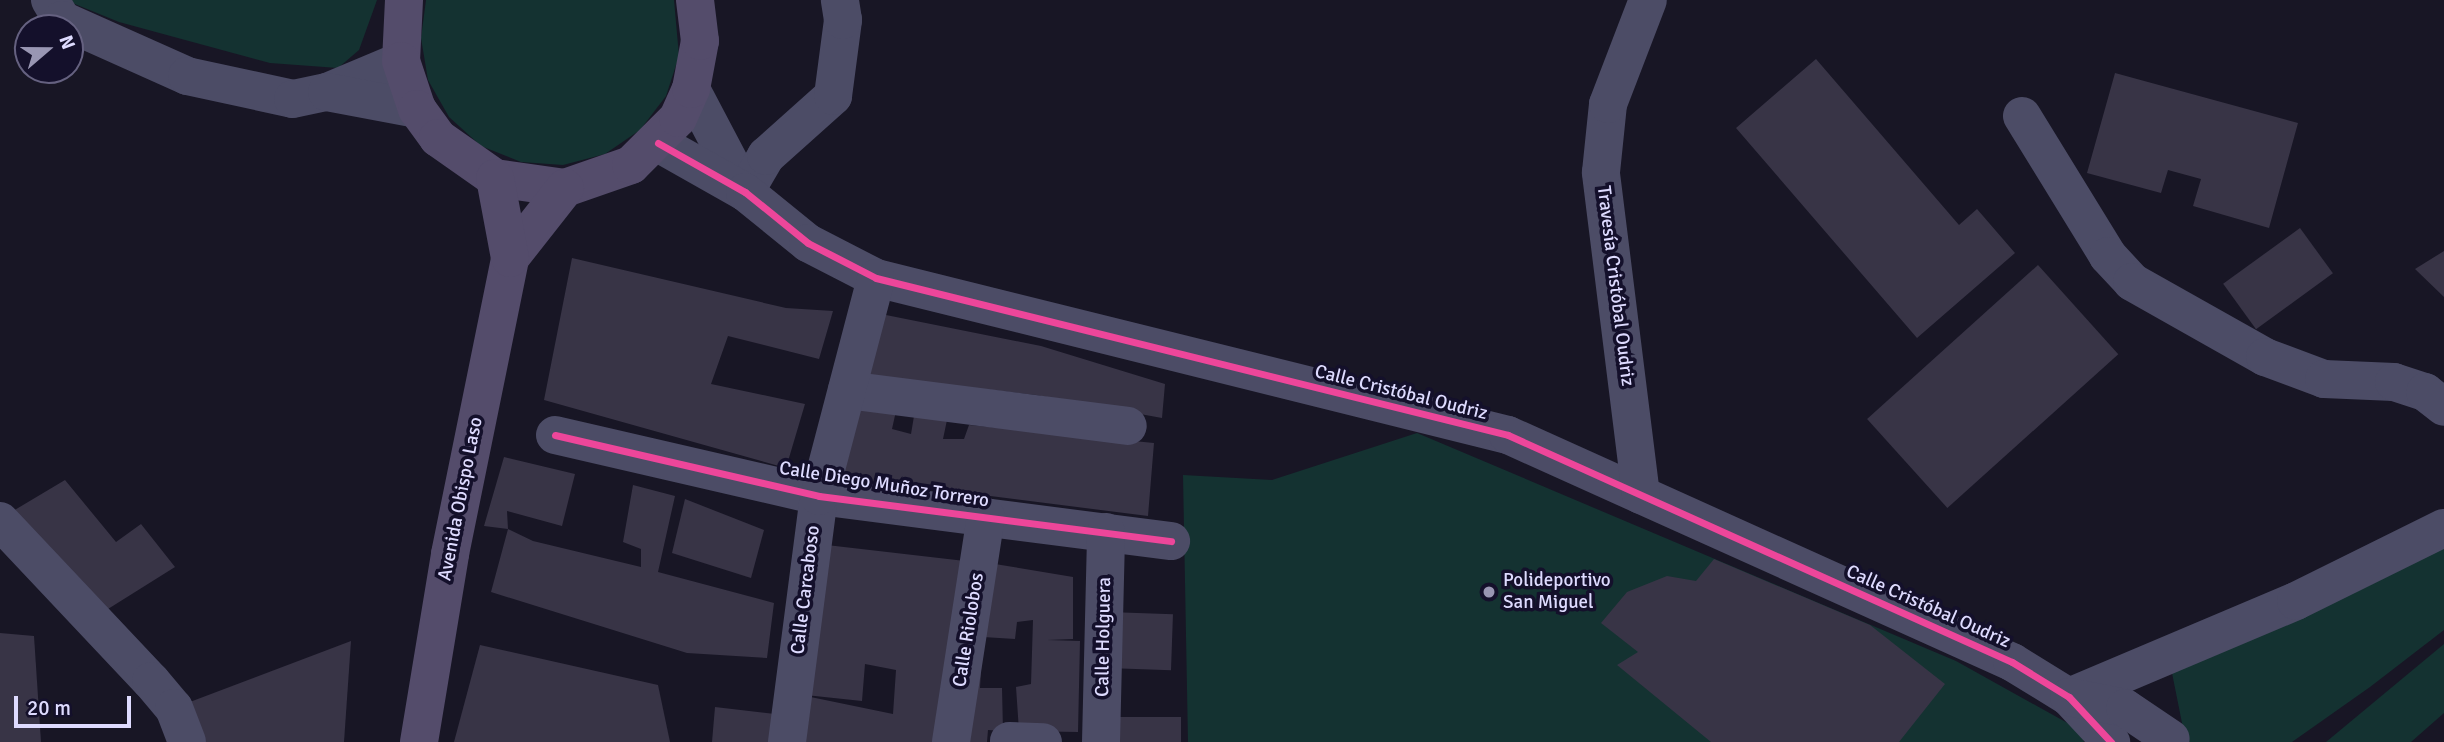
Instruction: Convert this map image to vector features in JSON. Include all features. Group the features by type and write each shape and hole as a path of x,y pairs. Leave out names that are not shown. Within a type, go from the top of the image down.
{"main road":[{"path":"404,0 401,61 417,109 455,154 495,178 565,188 631,165 658,143 691,89 700,41 695,0"},
{"name":"Avenida Obispo Laso","path":"419,742 450,554 510,258 495,178"},
{"name":"Avenida Obispo Laso","path":"510,258 565,188"}],"street":[{"path":"50,0 62,20 187,76 293,99 327,92 401,61"},
{"path":"745,192 766,156 833,96 843,20 840,0"},
{"name":"Travesía Cristóbal Oudriz","path":"1641,495 1601,172 1608,104 1648,0"},
{"name":"Calle Cristóbal Oudriz","path":"691,89 745,192"},
{"path":"327,92 417,109"},
{"path":"2022,116 2108,256 2132,282 2265,357 2324,379 2394,382 2425,392 2444,407"},
{"name":"Calle Cristóbal Oudriz","path":"658,143 745,192 808,243 876,278 1508,435 2012,662 2069,697 2111,742"},
{"name":"Calle Carcaboso","path":"787,742 819,496 876,278"},
{"path":"847,390 1128,426"},
{"name":"Calle Diego Muñoz Torrero","path":"555,435 819,496 1171,541"},
{"name":"Calle Riolobos","path":"951,742 986,517"},
{"path":"0,520 152,681 174,708 187,742"},
{"path":"2069,697 2296,601 2444,528"},
{"name":"Calle Holguera","path":"1101,742 1106,532"},
{"name":"Calle Cristóbal Oudriz","path":"2069,697 2125,708 2171,739"},
{"path":"1009,741 1043,742"}],"green space":[{"path":"65,0 377,0 359,50 338,68 270,63 119,22"},
{"path":"426,0 674,0 679,56 666,96 640,130 605,154 563,165 521,162 481,146 449,117 428,80 421,38"},
{"name":"Polideportivo San Miguel","path":"1417,433 1956,661 2080,730 2084,742 1188,742 1183,475 1272,480"},
{"path":"2444,537 2444,630 2370,687 2292,742 2168,742 2183,728 2171,668"},
{"path":"2444,644 2444,713 2411,742 2326,742"}],"building":[{"path":"1816,59 1959,225 1977,209 2015,253 1917,338 1736,128"},
{"path":"2115,73 2298,123 2269,228 2193,206 2201,179 2168,170 2161,193 2087,173"},
{"path":"2300,228 2333,273 2256,329 2223,284"},
{"path":"2444,251 2444,297 2415,269"},
{"path":"572,258 786,308 833,311 819,359 728,336 711,384 805,404 786,468 544,400"},
{"path":"2038,265 2118,354 1947,508 1867,419"},
{"path":"876,313 1041,346 1165,384 1162,418 1036,395 860,375"},
{"path":"851,406 896,411 892,429 911,434 914,416 947,420 943,439 964,439 969,425 1154,443 1148,516 824,475"},
{"path":"504,457 575,474 562,526 507,511 508,529 484,526"},
{"path":"65,480 116,542 141,524 175,567 100,614 13,511"},
{"path":"633,485 675,496 658,572 774,603 767,658 687,653 491,592 508,529 533,541 641,567 641,549 623,542"},
{"path":"685,499 764,530 751,578 672,553"},
{"path":"818,544 965,561 936,742 787,742","holes":["865,664 896,670 893,714 796,694 862,701"]},
{"path":"1714,559 1870,625 1945,684 1899,742 1711,742 1617,665 1638,652 1601,623 1627,592 1667,576 1696,581"},
{"path":"995,564 1073,577 1073,639 1047,640 1080,641 1078,732 1019,731 1016,687 1031,684 1033,620 1017,622 1015,639 983,637"},
{"path":"1109,612 1173,614 1171,670 1107,668"},
{"path":"0,633 34,636 41,742 0,742"},
{"path":"983,637 980,688 1002,688 1003,731 988,730 987,742 956,742"},
{"path":"351,641 344,742 189,742 174,708"},
{"path":"480,645 658,685 670,742 454,742"},
{"path":"715,707 775,714 771,742 712,742"},
{"path":"1107,717 1181,717 1181,742 1107,742"}],"cycle path":[{"path":"658,143 745,192 808,243 876,278 1508,435 2012,662 2069,697 2111,742"},
{"path":"555,435 819,496 1171,541"}],"place":[{"name":"Polideportivo San Miguel","path":"1489,592"}]}
